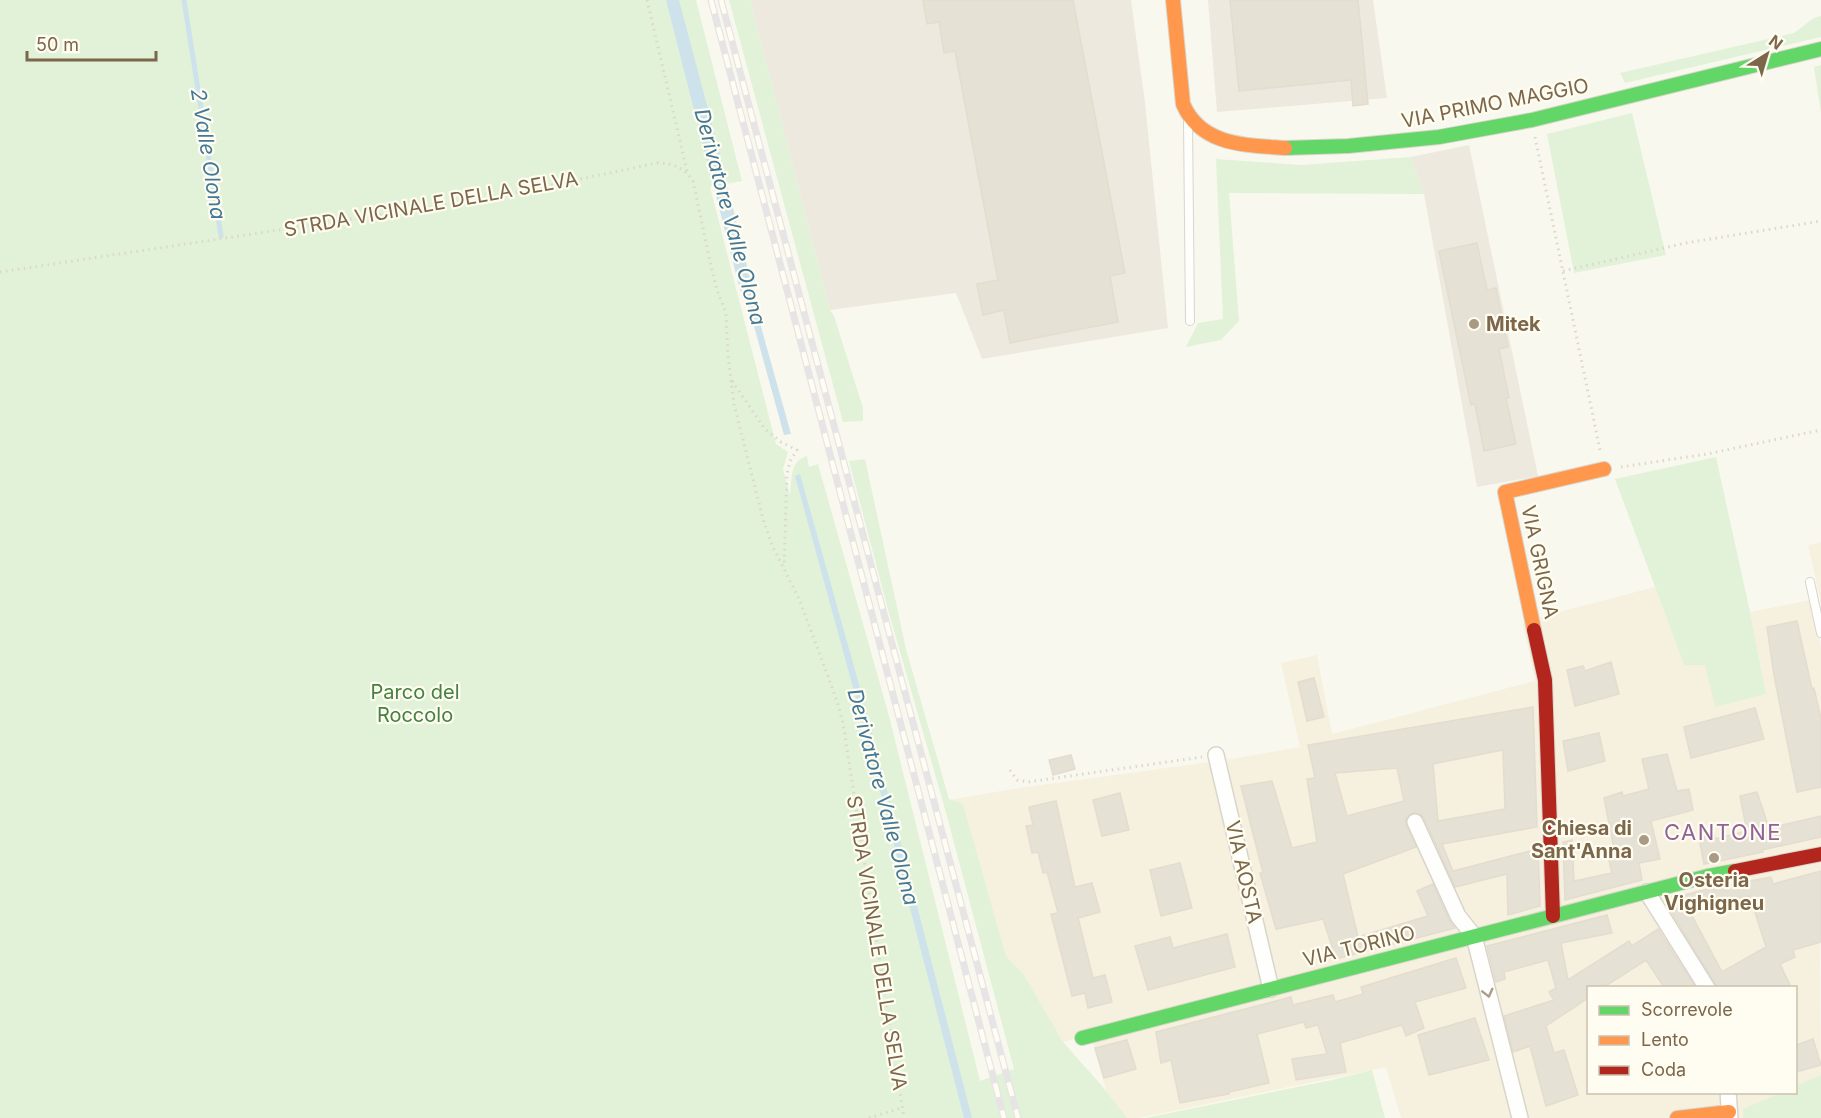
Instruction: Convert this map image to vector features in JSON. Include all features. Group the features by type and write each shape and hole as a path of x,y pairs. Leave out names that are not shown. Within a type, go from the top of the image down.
{"street":[{"path":"1173,0 1183,104 1188,116"},
{"name":"VIA PRIMO MAGGIO","path":"1188,116 1203,130 1219,139 1238,144 1286,148 1348,146 1439,137 1532,120 1821,49"},
{"name":"VIA GRIGNA","path":"1552,916 1545,680 1505,492 1604,469"},
{"name":"VIA AOSTA","path":"1216,755 1270,989"},
{"path":"1415,822 1458,916 1474,936 1520,1118"},
{"name":"VIA TORINO","path":"1082,1038 1708,876 1821,854"},
{"path":"1647,892 1706,986"},
{"path":"1677,1118 1729,1115 1728,1094"}],"lane":[{"path":"1188,116 1190,321"},
{"path":"1810,582 1821,633"}],"path":[{"path":"647,0 687,173"},
{"path":"1532,120 1604,469 1707,454 1821,430"},
{"name":"STRDA VICINALE DELLA SELVA","path":"0,272 485,199 657,163 678,166 687,173 693,182 712,271 726,313 734,404 763,519 772,545 800,601 843,723 903,1118"},
{"path":"1563,271 1686,243 1821,221"},
{"path":"731,380 765,429 781,442 797,450 790,461 787,474 784,568"},
{"path":"1010,770 1017,780 1028,782 1216,755"},
{"path":"869,1118 902,1108"}],"shaded area":[{"path":"750,0 1131,0 1145,103 1168,328 982,359 956,293 830,310"},
{"path":"1208,0 1373,0 1387,98 1217,112"},
{"path":"1469,145 1538,476 1477,487 1424,194 1411,157"},
{"path":"1821,542 1821,603 1808,545"},
{"path":"1655,587 1684,665 1705,665 1766,694 1750,612 1811,600 1821,647 1821,850 1265,988 1063,1042 1023,973 1006,956 963,804 949,800 1300,747 1281,663 1317,655 1332,734 1535,681 1523,624 1544,616"},
{"path":"1821,859 1821,1081 1797,1090 1797,986 1587,986 1587,1094 1786,1094 1743,1109 1743,1118 1401,1118 1386,1067 1138,1118 1114,1118 1092,1041 1271,991"}],"green space":[{"name":"Parco del Roccolo","path":"0,0 696,0 742,181 710,187 776,444 788,452 783,469 790,495 792,472 797,462 807,456 809,467 818,464 889,716 980,1081 1014,1069 849,461 865,459 906,649 949,799 963,804 1006,956 1023,973 1063,1042 1127,1118 0,1118"},
{"path":"729,0 750,0 830,310 834,316 863,408 863,421 843,422"},
{"path":"1821,16 1821,37 1625,83 1620,73 1794,33 1814,18"},
{"path":"1821,65 1821,113 1814,67"},
{"path":"1632,113 1666,255 1574,273 1547,134"},
{"path":"1411,157 1424,194 1229,193 1239,321 1221,340 1186,347 1198,323 1223,319 1216,159 1301,165"},
{"path":"1716,457 1766,694 1715,707 1705,665 1684,665 1615,479"},
{"path":"1372,1070 1385,1118 1145,1118 1332,1080"},
{"path":"1821,1075 1821,1118 1743,1118 1743,1109 1779,1094 1797,1094 1797,1086"}],"water":[{"name":"Derivatore Valle Olona","path":"666,0 679,0 722,162 753,298 791,434 784,435 747,301 740,290"},
{"name":"Derivatore Valle Olona","path":"800,474 867,713 972,1118 964,1118 860,713 795,476"}],"building":[{"path":"923,0 1073,0 1125,273 1110,276 1118,322 1010,343 1004,310 983,315 977,284 998,280 955,51 944,53 939,22 927,24"},
{"path":"1230,0 1358,0 1368,104 1353,106 1351,80 1239,91"},
{"path":"1477,243 1487,290 1496,288 1508,347 1499,349 1516,444 1484,451 1475,404 1471,405 1439,251"},
{"path":"1797,621 1821,718 1821,787 1797,792 1767,627"},
{"path":"1611,662 1619,694 1575,706 1567,670 1583,666 1585,671"},
{"path":"1314,678 1324,717 1307,721 1298,682"},
{"path":"1533,707 1537,827 1442,844 1453,871 1538,849 1540,906 1508,915 1507,874 1455,887 1424,818 1415,812 1407,816 1405,822 1416,847 1343,874 1358,937 1428,916 1417,891 1433,884 1455,928 1336,959 1323,919 1276,929 1260,873 1263,873 1241,786 1272,781 1292,848 1317,842 1307,779 1315,778 1308,745","holes":["1503,750 1505,809 1438,821 1433,764","1397,768 1404,801 1347,816 1335,773"]},
{"path":"1755,708 1764,739 1691,758 1684,727"},
{"path":"1599,733 1605,761 1568,771 1563,741"},
{"path":"1667,754 1677,791 1689,789 1693,810 1651,821 1660,859 1639,863 1642,880 1565,900 1563,842 1572,840 1574,881 1612,873 1607,852 1614,849 1604,798 1622,792 1623,796 1649,789 1642,759"},
{"path":"1071,755 1075,769 1053,775 1049,760"},
{"path":"1757,792 1769,828 1821,816 1821,837 1704,864 1699,838 1714,834 1715,839 1747,831 1740,796"},
{"path":"1120,793 1129,830 1102,836 1093,800"},
{"path":"1056,801 1075,887 1092,883 1100,912 1078,918 1093,978 1105,975 1112,1002 1088,1008 1085,993 1072,996 1051,914 1058,913 1047,872 1043,873 1038,852 1032,853 1026,826 1033,825 1029,807"},
{"path":"1180,863 1192,908 1161,916 1150,870"},
{"path":"1821,871 1821,942 1793,950 1795,957 1780,964 1791,986 1716,986 1667,905 1670,899 1711,888 1771,877 1773,884","holes":["1750,896 1766,947 1722,972 1689,910"]},
{"path":"1607,915 1612,933 1561,943 1568,980 1629,941 1632,946 1658,929 1694,986 1663,986 1646,960 1606,986 1587,986 1587,999 1546,1026 1554,1053 1564,1050 1578,1095 1546,1106 1530,1046 1513,1052 1504,1016 1554,1000 1549,992 1556,988 1548,960 1504,972 1505,979 1496,982 1487,946"},
{"path":"1227,934 1235,967 1148,990 1135,946 1170,937 1173,948"},
{"path":"1456,958 1466,988 1415,1002 1424,1028 1406,1036 1402,1025 1340,1043 1346,1072 1296,1080 1292,1059 1327,1054 1318,1025 1306,1028 1304,1022 1257,1034 1269,1083 1229,1092 1229,1094 1180,1103 1171,1060 1161,1063 1156,1032 1291,997 1293,1005 1333,995 1335,1002 1363,994 1361,987"},
{"path":"1475,1018 1489,1060 1429,1075 1418,1035"},
{"path":"1813,1039 1821,1065 1797,1072 1797,1045"},
{"path":"1127,1040 1136,1069 1104,1078 1095,1048"}],"waterway":[{"name":"2 Valle Olona","path":"184,0 221,236"}],"railway":[{"path":"711,0 1004,1118"},
{"path":"721,0 1018,1118"}],"traffic: fast":[{"path":"1285,148 1348,146 1439,137 1532,120 1821,49"},
{"path":"1082,1038 1708,876 1735,871"}],"traffic: slow":[{"path":"1173,0 1183,104 1191,118 1213,136 1226,141 1285,148"},
{"path":"1534,630 1505,492 1604,469"},
{"path":"1677,1118 1729,1112"}],"traffic: jam":[{"path":"1534,630 1545,680 1553,916"},
{"path":"1735,871 1821,854"}],"place":[{"name":"Mitek","path":"1474,324"},
{"name":"Chiesa di Sant'Anna","path":"1644,840"},
{"name":"Osteria Vighigneu","path":"1714,858"}],"district":[{"name":"CANTONE","path":"1723,832"}]}
